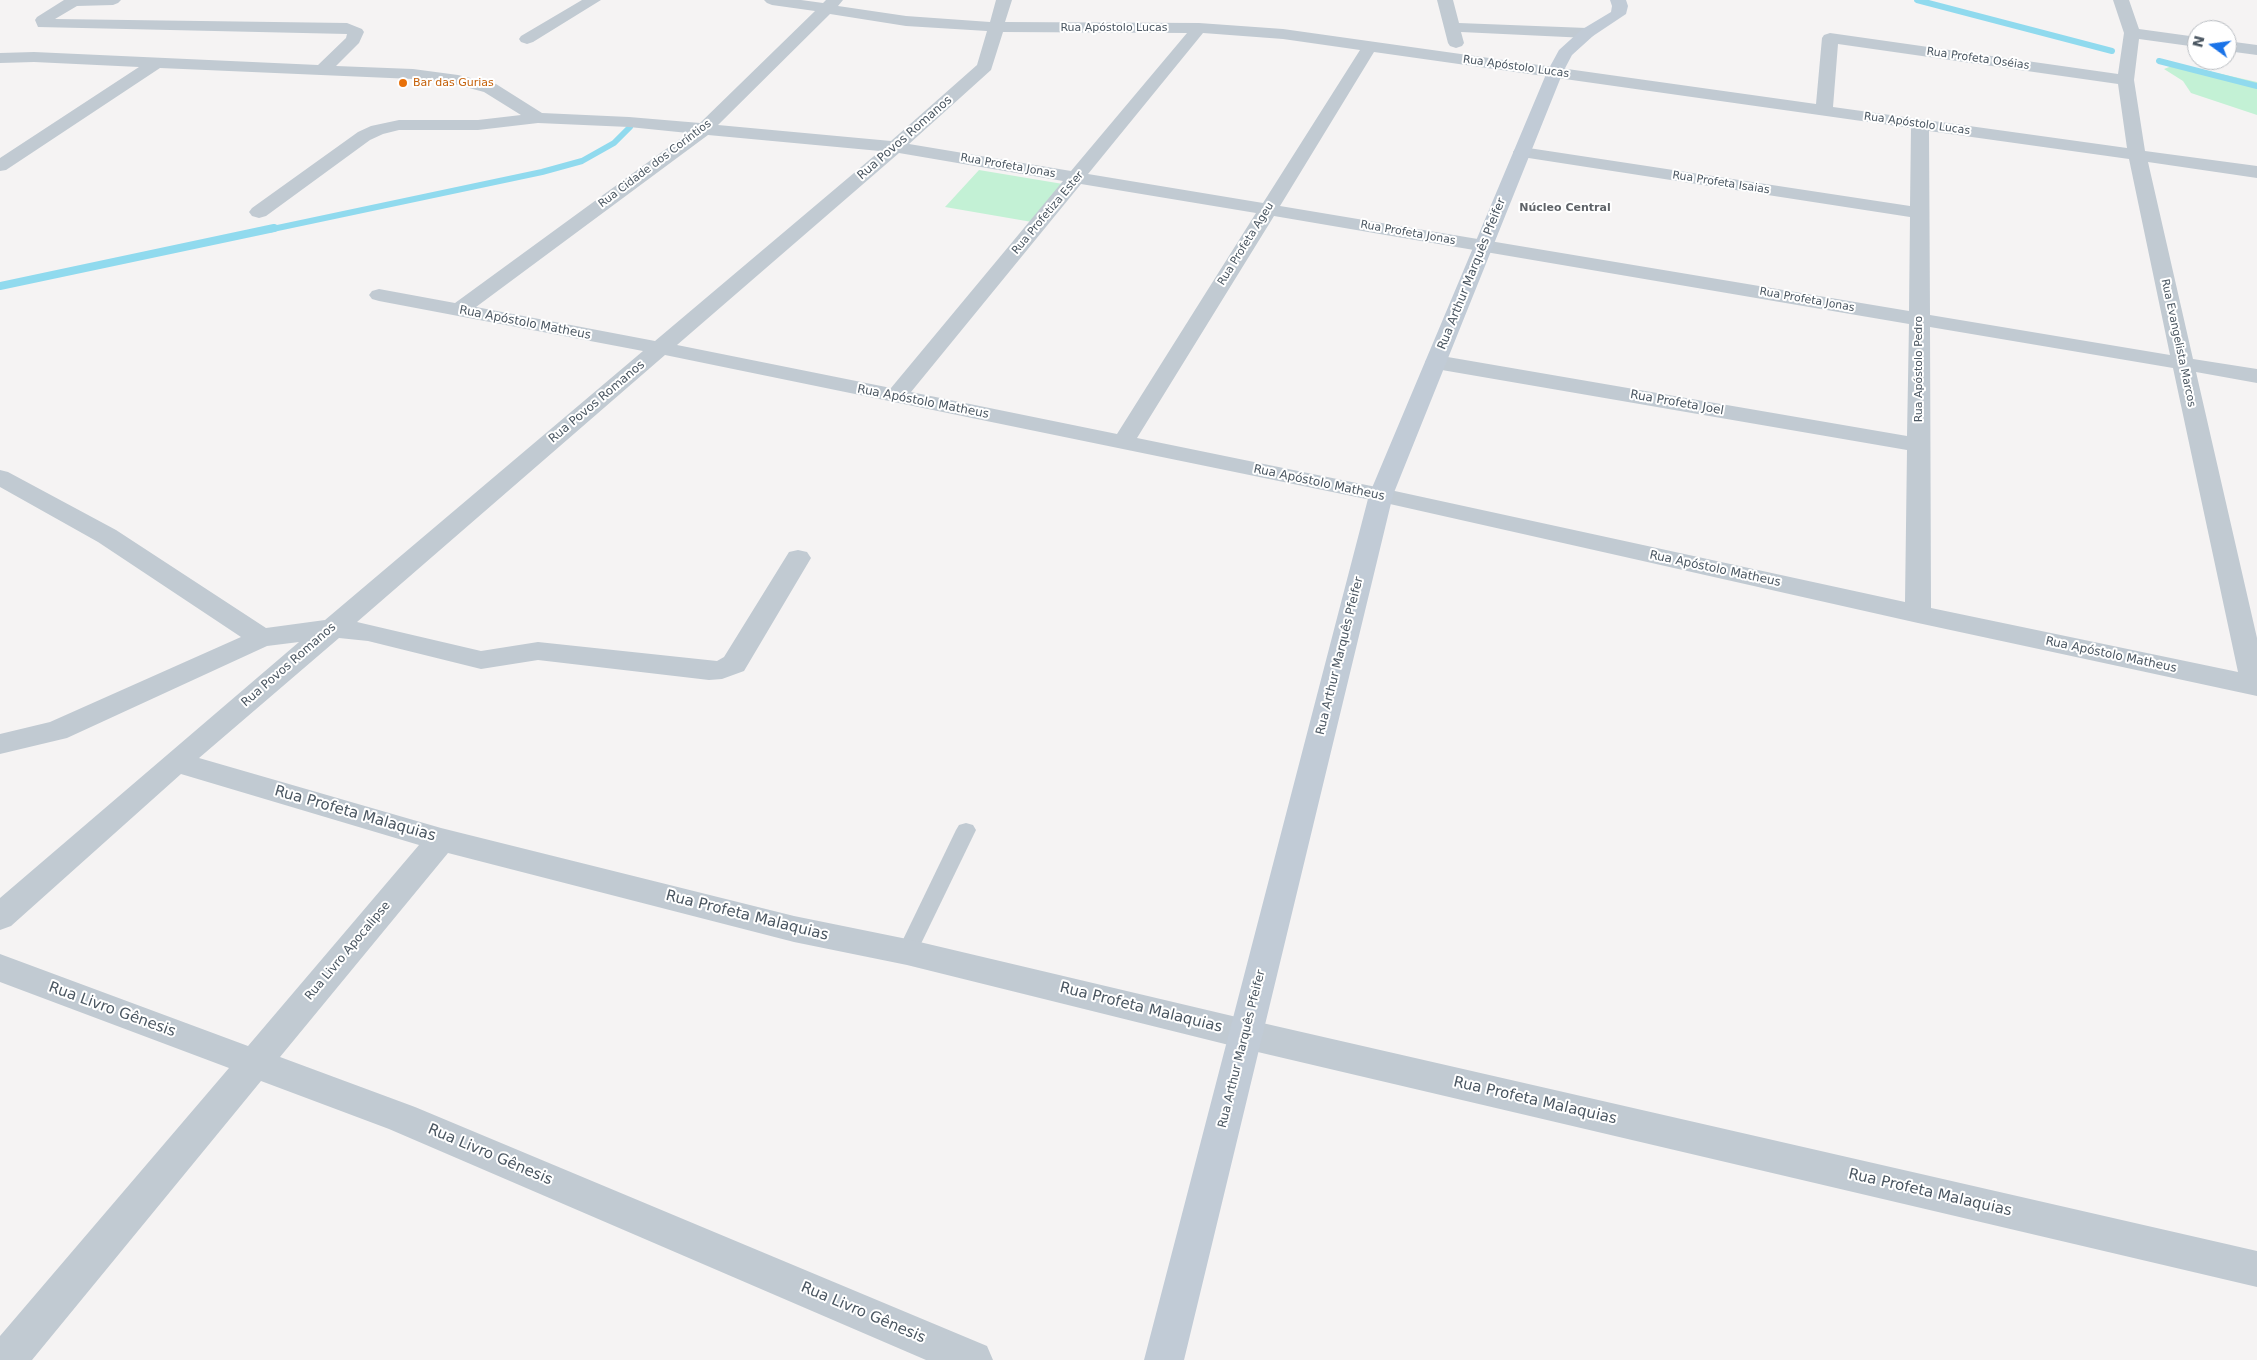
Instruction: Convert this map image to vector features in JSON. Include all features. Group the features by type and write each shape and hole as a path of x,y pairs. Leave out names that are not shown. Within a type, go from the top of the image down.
{"street":[{"path":"113,0 75,1 42,20 44,24 347,28 356,32 353,40 322,70"},
{"path":"527,39 593,0"},
{"name":"Rua Apóstolo Lucas","path":"772,0 831,4 906,21 996,27 1199,28 1283,34 2257,172"},
{"name":"Rua Povos Romanos","path":"0,917 176,762 895,147 985,67 1004,0"},
{"path":"1445,0 1460,59"},
{"name":"Rua Arthur Marquês Pfeifer","path":"1164,1360 1381,495 1555,72 1565,52 1587,33 1618,14 1620,6 1618,0"},
{"name":"Rua Evangelista Marcos","path":"2121,0 2132,33 2126,80 2137,155 2255,685"},
{"name":"Rua Cidade dos Coríntios","path":"459,310 704,129 831,4"},
{"path":"1452,27 1587,33"},
{"name":"Rua Profetiza Ester","path":"896,396 1199,28"},
{"path":"2132,33 2187,41"},
{"name":"Rua Profeta Oséias","path":"1824,110 1830,38 2126,80"},
{"name":"Rua Profeta Ageu","path":"1123,443 1370,46"},
{"path":"2237,47 2257,50"},
{"path":"0,58 34,57 413,74 458,80 490,88 538,118"},
{"path":"0,166 157,62"},
{"name":"Rua Profeta Jonas","path":"259,212 364,136 377,130 399,125 478,125 538,118 629,122 895,147 2257,376"},
{"name":"Rua Apóstolo Pedro","path":"1918,614 1920,124"},
{"name":"Rua Profeta Isaias","path":"1522,152 1920,213"},
{"name":"Rua Apóstolo Matheus","path":"379,295 660,348 1381,495 1918,614 2255,685"},
{"name":"Rua Profeta Joel","path":"1436,362 1919,445"},
{"path":"0,477 107,536 262,638"},
{"path":"0,744 57,731 262,638 332,628 368,632 481,660 538,651 709,671 722,670 734,664 798,558"},
{"name":"Rua Profeta Malaquias","path":"176,762 441,840 794,929 907,952 1246,1034 2257,1269"},
{"name":"Rua Livro Apocalipse","path":"6,1360 441,840"},
{"name":"Rua Livro Gênesis","path":"0,968 402,1118 974,1360"}],"lane":[{"path":"907,952 966,830"}],"green space":[{"path":"2177,64 2187,66 2187,70 2204,70 2257,82 2257,115 2191,93 2183,81 2164,69"},
{"path":"979,170 1063,184 1032,222 945,207"}],"waterway":[{"path":"1917,0 2112,51"},
{"path":"2159,61 2257,86"},
{"path":"268,230 542,172 582,161 614,143 630,127"},
{"path":"0,286 274,228"}],"place":[{"name":"Bar das Gurias","path":"403,83"}],"district":[{"name":"Núcleo Central","path":"1565,208"}]}
